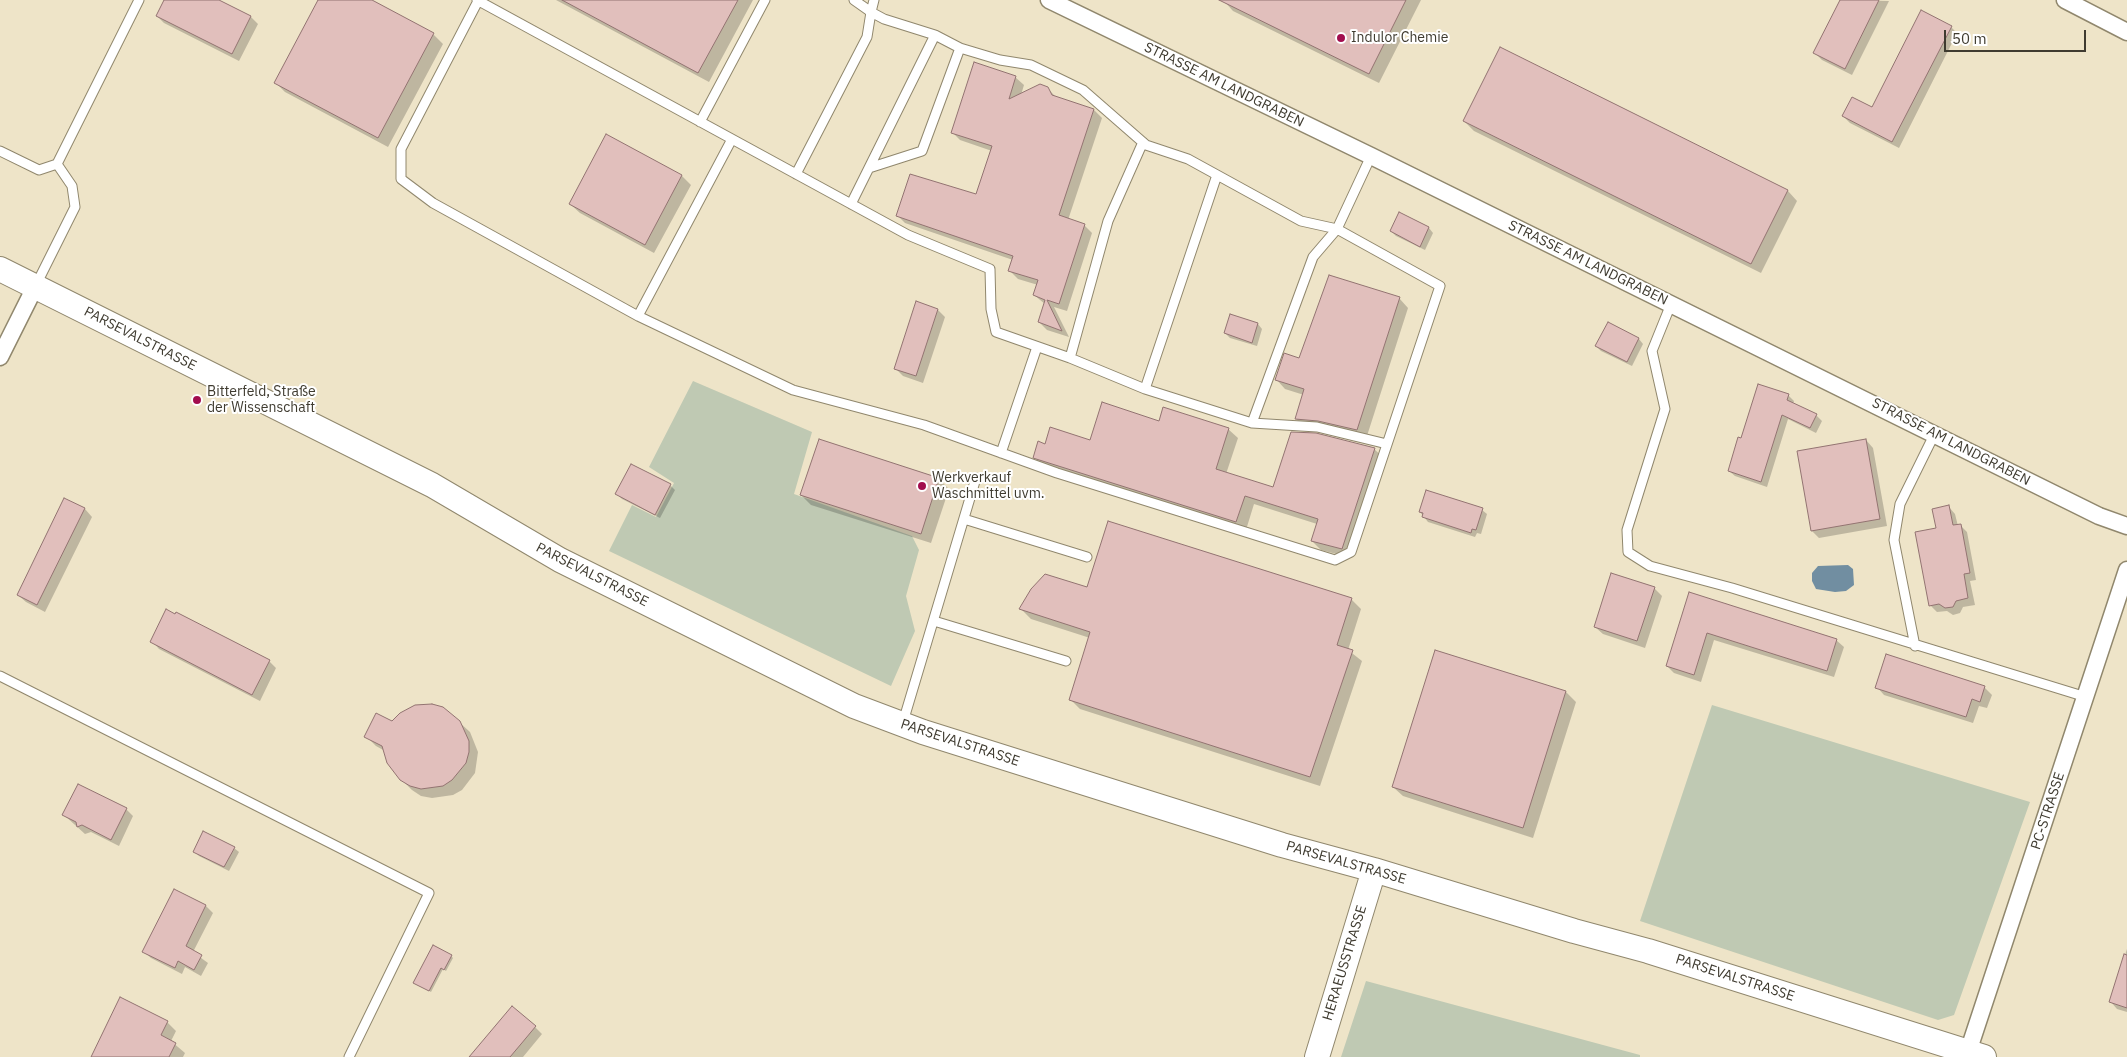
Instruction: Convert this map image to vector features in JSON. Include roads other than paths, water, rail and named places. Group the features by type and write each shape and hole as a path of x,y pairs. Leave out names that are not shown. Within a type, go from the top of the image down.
{"street":[{"name":"STRASSE AM LANDGRABEN","path":"1049,0 1935,433 2099,516 2127,526"},
{"path":"2065,0 2127,32"},
{"name":"PARSEVALSTRASSE","path":"0,270 432,485 560,560 826,693 902,725 1282,845 1374,870 1574,931 1648,951 1976,1054"},
{"path":"0,357 35,287"},
{"name":"PC-STRASSE","path":"1976,1054 2127,570"},
{"name":"HERAEUSSTRASSE","path":"1317,1057 1374,870"}],"lane":[{"path":"0,151 39,170 57,164 139,0"},
{"path":"854,0 884,19 935,35 960,48 1000,60 1031,65 1083,90 1143,142 1188,159 1301,221 1336,229 1440,286 1351,552 1335,560 1057,473 924,425 793,390 638,316 432,203 401,178 401,149 477,0 908,235 990,269 991,309 996,332 1070,358 1145,389 1252,423 1316,427 1387,444"},
{"path":"700,122 765,0"},
{"path":"796,174 867,37 874,0"},
{"path":"851,204 935,35"},
{"path":"869,168 922,151 960,48"},
{"path":"638,316 732,139"},
{"path":"1070,358 1108,221 1143,142"},
{"path":"1252,423 1313,258 1336,229 1371,156"},
{"path":"35,287 75,207 72,186 57,164"},
{"path":"1145,389 1217,175"},
{"path":"1671,304 1652,351 1665,409 1627,530 1628,552 1650,566 1732,588 2086,698"},
{"path":"1000,453 1037,346"},
{"path":"1915,646 1894,540 1900,504 1935,433"},
{"path":"902,725 976,478"},
{"path":"964,519 1087,557"},
{"path":"934,621 1066,661"},
{"path":"0,676 429,892 349,1057"}],"water":[{"path":"1848,565 1853,569 1854,585 1846,591 1835,592 1816,589 1812,581 1812,573 1818,566"}],"place":[{"name":"Indulor Chemie","path":"1341,38"},
{"name":"Bitterfeld, Straße der Wissenschaft","path":"197,400"},
{"name":"Werkverkauf Waschmittel uvm.","path":"922,486"}]}
